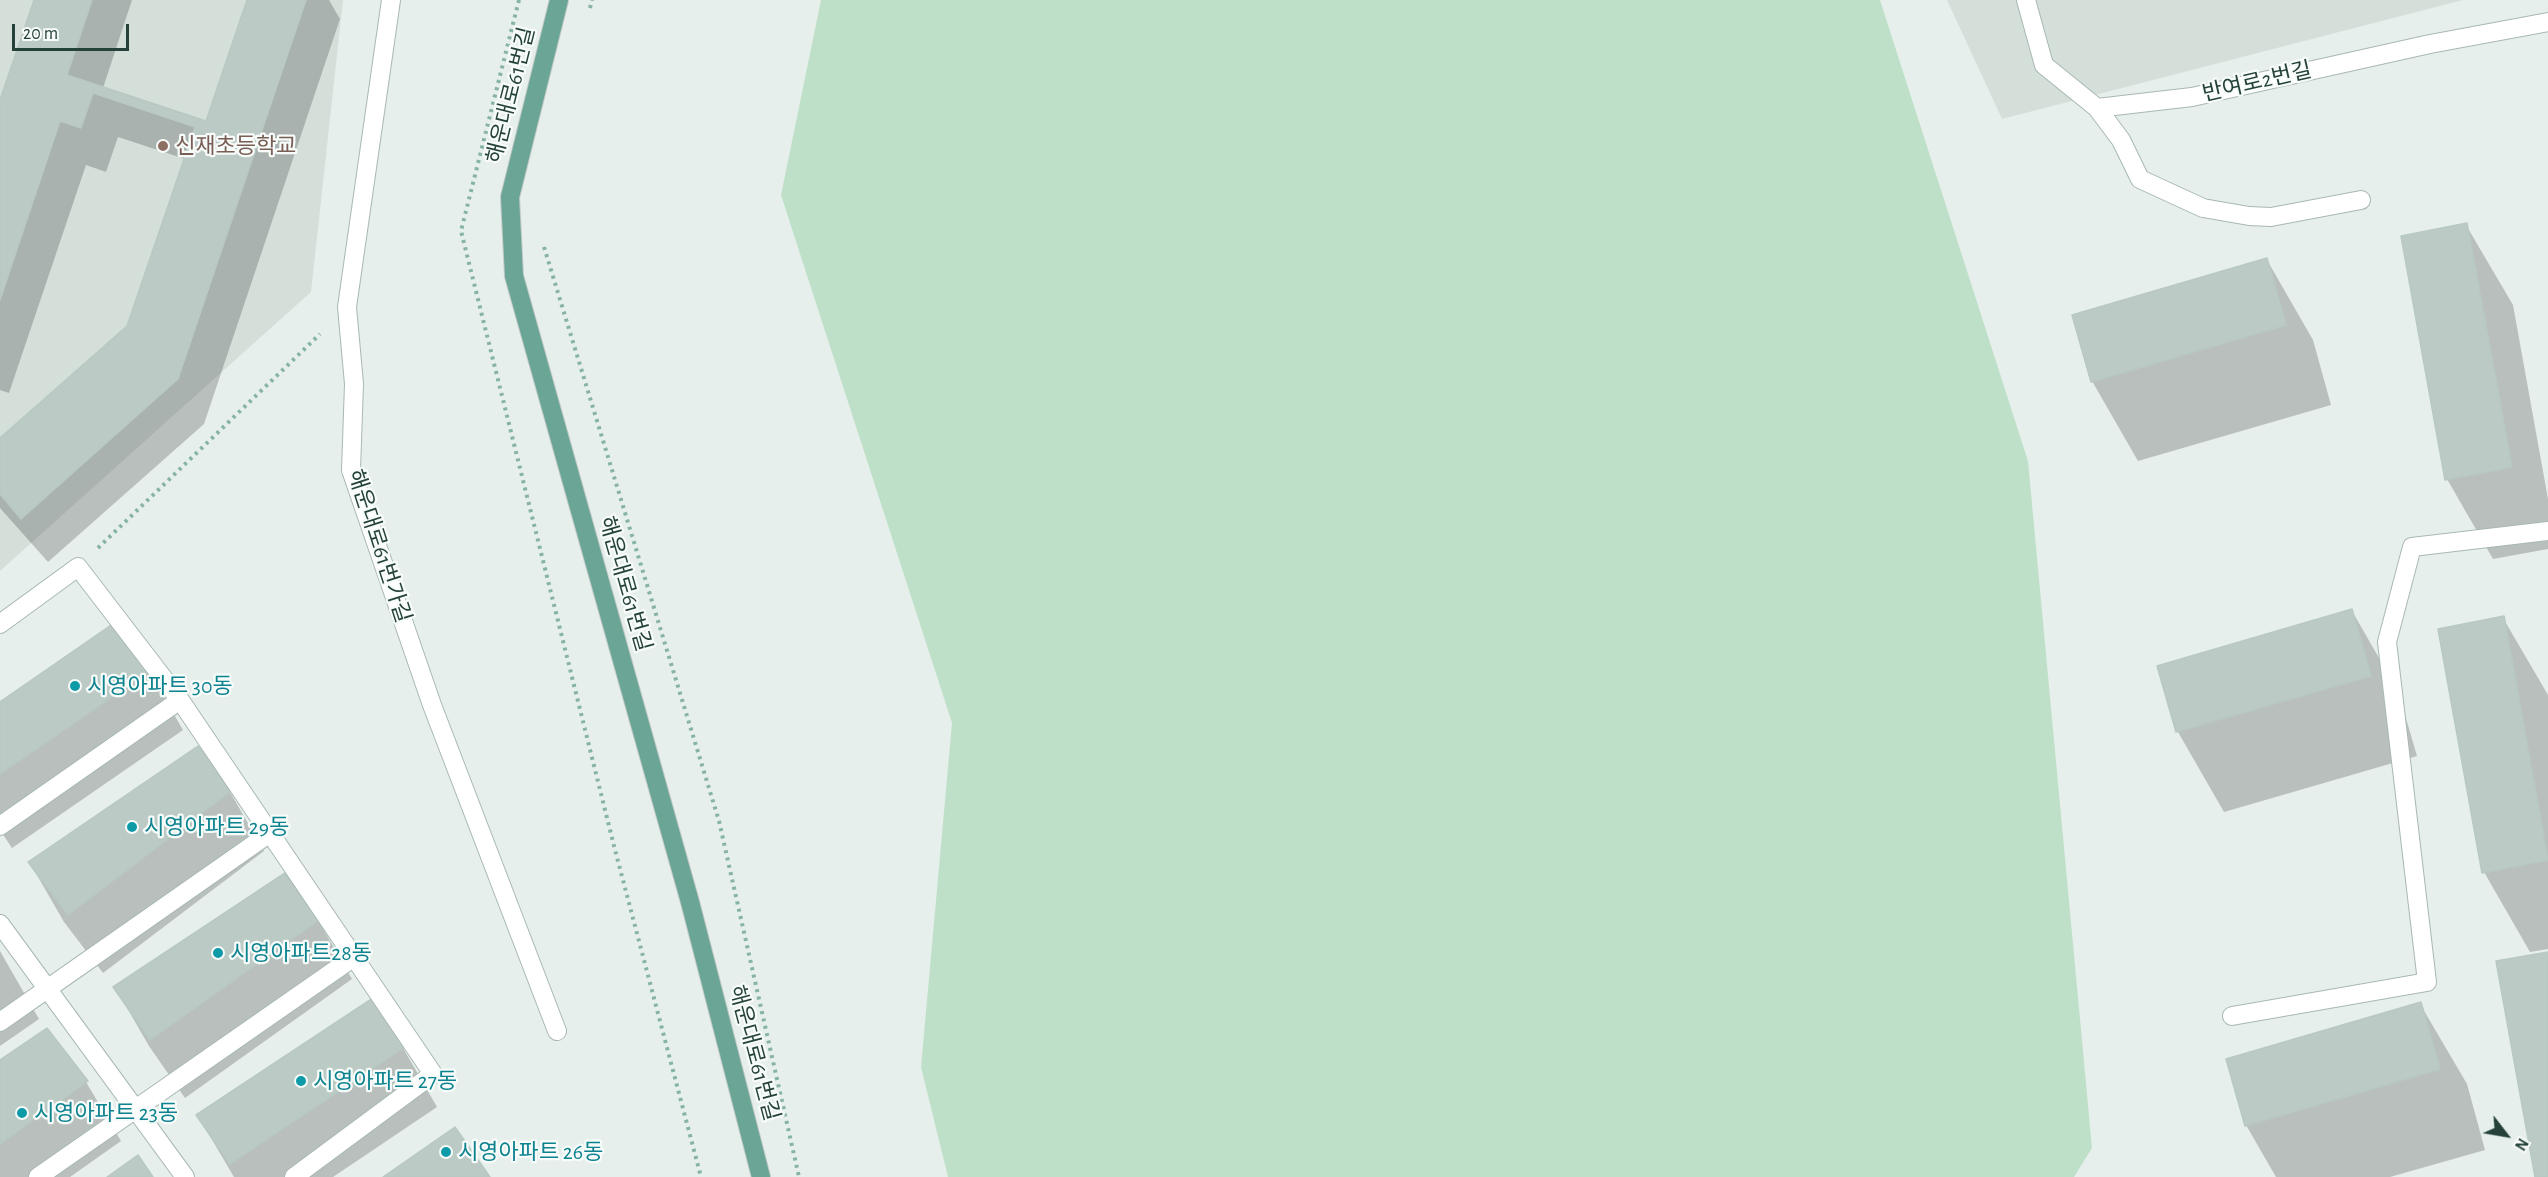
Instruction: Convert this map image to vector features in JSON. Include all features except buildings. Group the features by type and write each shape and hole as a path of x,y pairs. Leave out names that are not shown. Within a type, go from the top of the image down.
{"main road":[{"name":"해운대로61번길","path":"559,0 510,197 514,276 690,902 761,1177"}],"street":[{"name":"해운대로61번가길","path":"392,0 347,308 354,384 351,470 432,705 557,1031"},
{"path":"2026,0 2044,64 2097,108 2121,140 2140,179 2203,208 2249,216 2271,217 2361,200"},
{"name":"반여로2번길","path":"2097,108 2192,97 2430,44 2548,22"},
{"path":"2232,1016 2427,982 2387,642 2412,547 2548,531"},
{"path":"0,624 78,567 180,700 433,1074 294,1177"},
{"path":"0,826 180,700"},
{"path":"0,1022 270,833"},
{"path":"0,924 185,1177"},
{"path":"38,1177 354,957"}],"path":[{"path":"519,0 461,231 614,846 701,1177"},
{"path":"589,11 592,0"},
{"path":"544,246 719,821 799,1177"},
{"path":"78,567 347,308"}],"shaded area":[{"name":"신재초등학교","path":"0,0 343,0 311,292 0,571"},
{"path":"1947,0 2463,0 2002,119"}],"green space":[{"path":"821,0 1880,0 2028,461 2092,1148 2074,1177 948,1177 921,1067 952,723 781,195"}],"place":[{"name":"신재초등학교","path":"163,146"},
{"name":"시영아파트 30동","path":"75,686"},
{"name":"시영아파트 29동","path":"132,827"},
{"name":"시영아파트28동","path":"218,953"},
{"name":"시영아파트 27동","path":"301,1081"},
{"name":"시영아파트 23동","path":"22,1113"},
{"name":"시영아파트 26동","path":"446,1152"}]}
